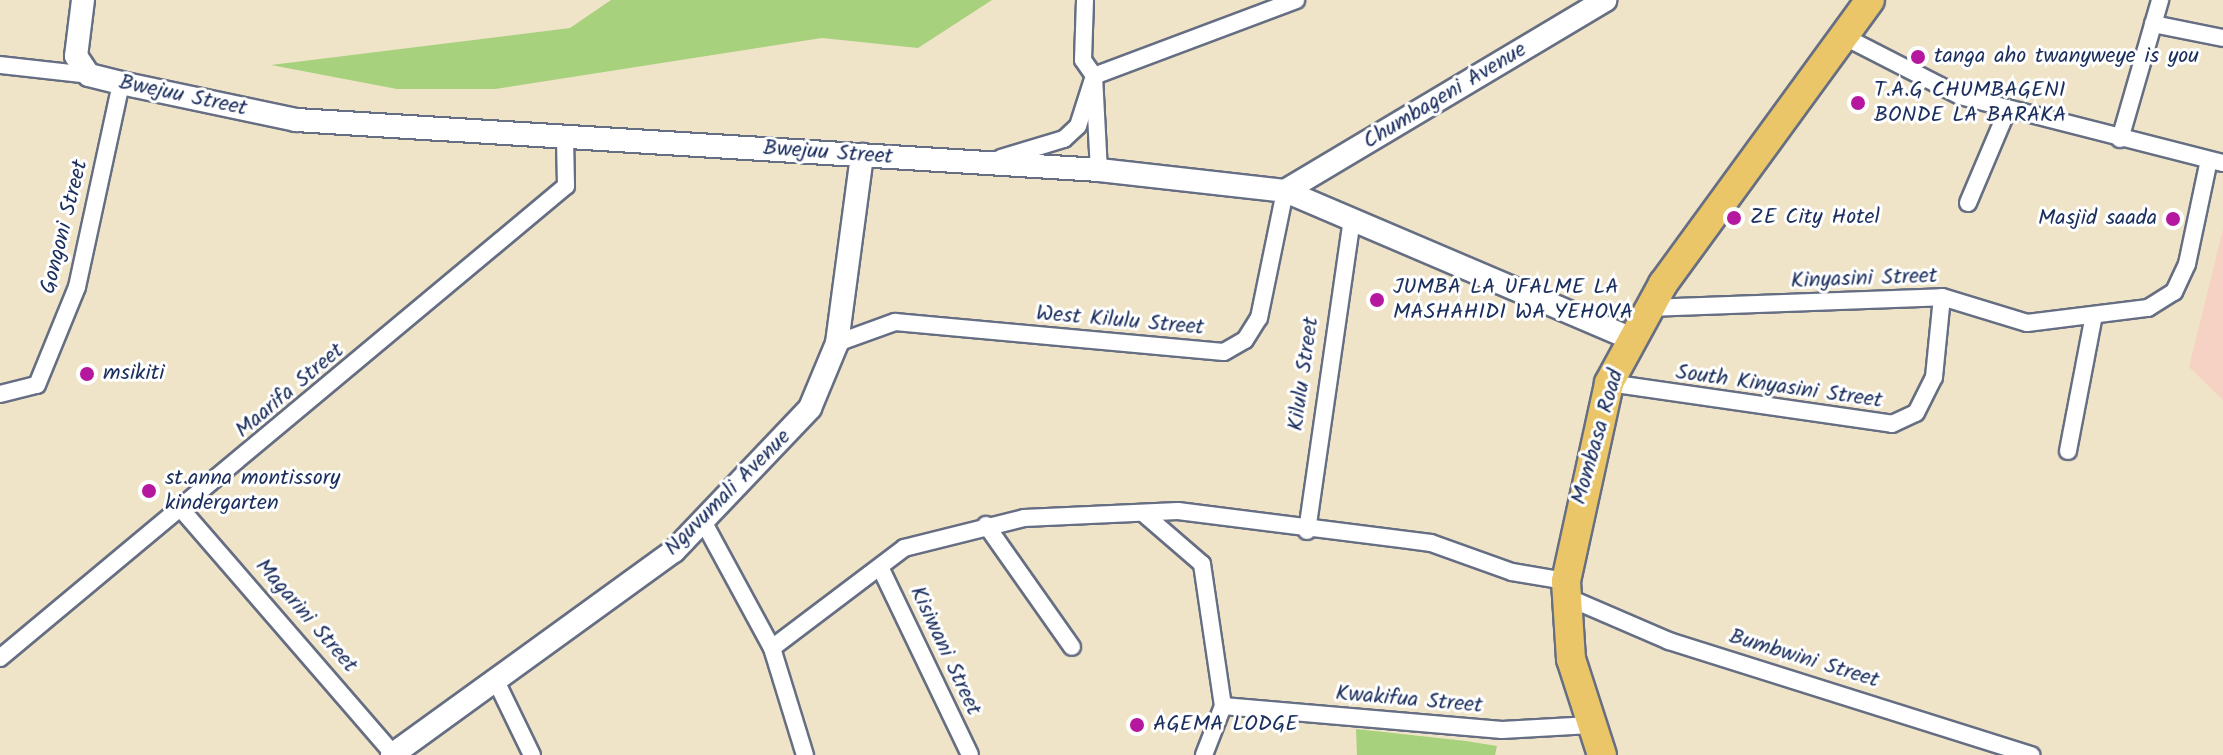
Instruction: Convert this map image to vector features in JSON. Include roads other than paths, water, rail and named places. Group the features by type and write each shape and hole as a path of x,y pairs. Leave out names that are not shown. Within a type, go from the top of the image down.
{"highway":[{"name":"Mombasa Road","path":"1602,755 1571,659 1567,589 1609,383 1648,308 1870,0"}],"street":[{"path":"83,0 76,56 89,75"},
{"path":"1085,0 1083,60 1094,76 1099,170"},
{"path":"1094,76 1296,0"},
{"name":"Chumbageni Avenue","path":"1285,191 1605,0"},
{"path":"2120,139 2160,0"},
{"path":"2153,24 2223,38"},
{"path":"1843,36 1960,96 2007,111 2216,162"},
{"name":"Bwejuu Street","path":"0,65 89,75 296,120 1099,170 1285,191 1351,224 1630,338"},
{"path":"971,163 1064,139 1078,126 1094,76"},
{"name":"Gongoni Street","path":"0,394 37,385 77,287 121,83"},
{"path":"1968,203 2007,111"},
{"name":"Maarifa Street","path":"0,658 182,510 566,186 565,137"},
{"name":"Nguvumali Avenue","path":"392,754 497,683 674,551 810,408 837,343 862,155"},
{"name":"Kinyasini Street","path":"1648,308 1942,297 2027,323 2093,320 2148,308 2174,292 2216,162"},
{"name":"West Kilulu Street","path":"837,343 895,322 1224,352 1245,340 1259,318 1285,191"},
{"name":"Kilulu Street","path":"1307,531 1351,224"},
{"name":"South Kinyasini Street","path":"1609,383 1770,412 1899,422 1916,413 1934,377 1942,297"},
{"path":"2068,451 2093,320"},
{"name":"Magarini Street","path":"182,510 392,754"},
{"name":"Bumbwini Street","path":"1143,513 1178,511 1307,531 1431,543 1567,589 1669,641 2031,755"},
{"path":"772,648 880,567 930,537 986,525 1143,513 1202,564 1223,706 1204,755"},
{"path":"703,521 772,648 805,755"},
{"path":"986,525 1072,647"},
{"name":"Kisiwani Street","path":"880,567 970,755"},
{"path":"497,683 532,755"},
{"name":"Kwakifua Street","path":"1223,706 1502,730 1591,725"}],"place":[{"name":"tanga aho twanyweye is you","path":"1918,57"},
{"name":"T.A.G CHUMBAGENI BONDE LA BARAKA","path":"1858,103"},
{"name":"ZE City Hotel","path":"1734,218"},
{"name":"Masjid saada","path":"2173,219"},
{"name":"JUMBA LA UFALME LA MASHAHIDI WA YEHOVA","path":"1377,300"},
{"name":"msikiti","path":"87,374"},
{"name":"st.anna montissory kindergarten","path":"149,491"},
{"name":"AGEMA LODGE","path":"1137,725"}]}
